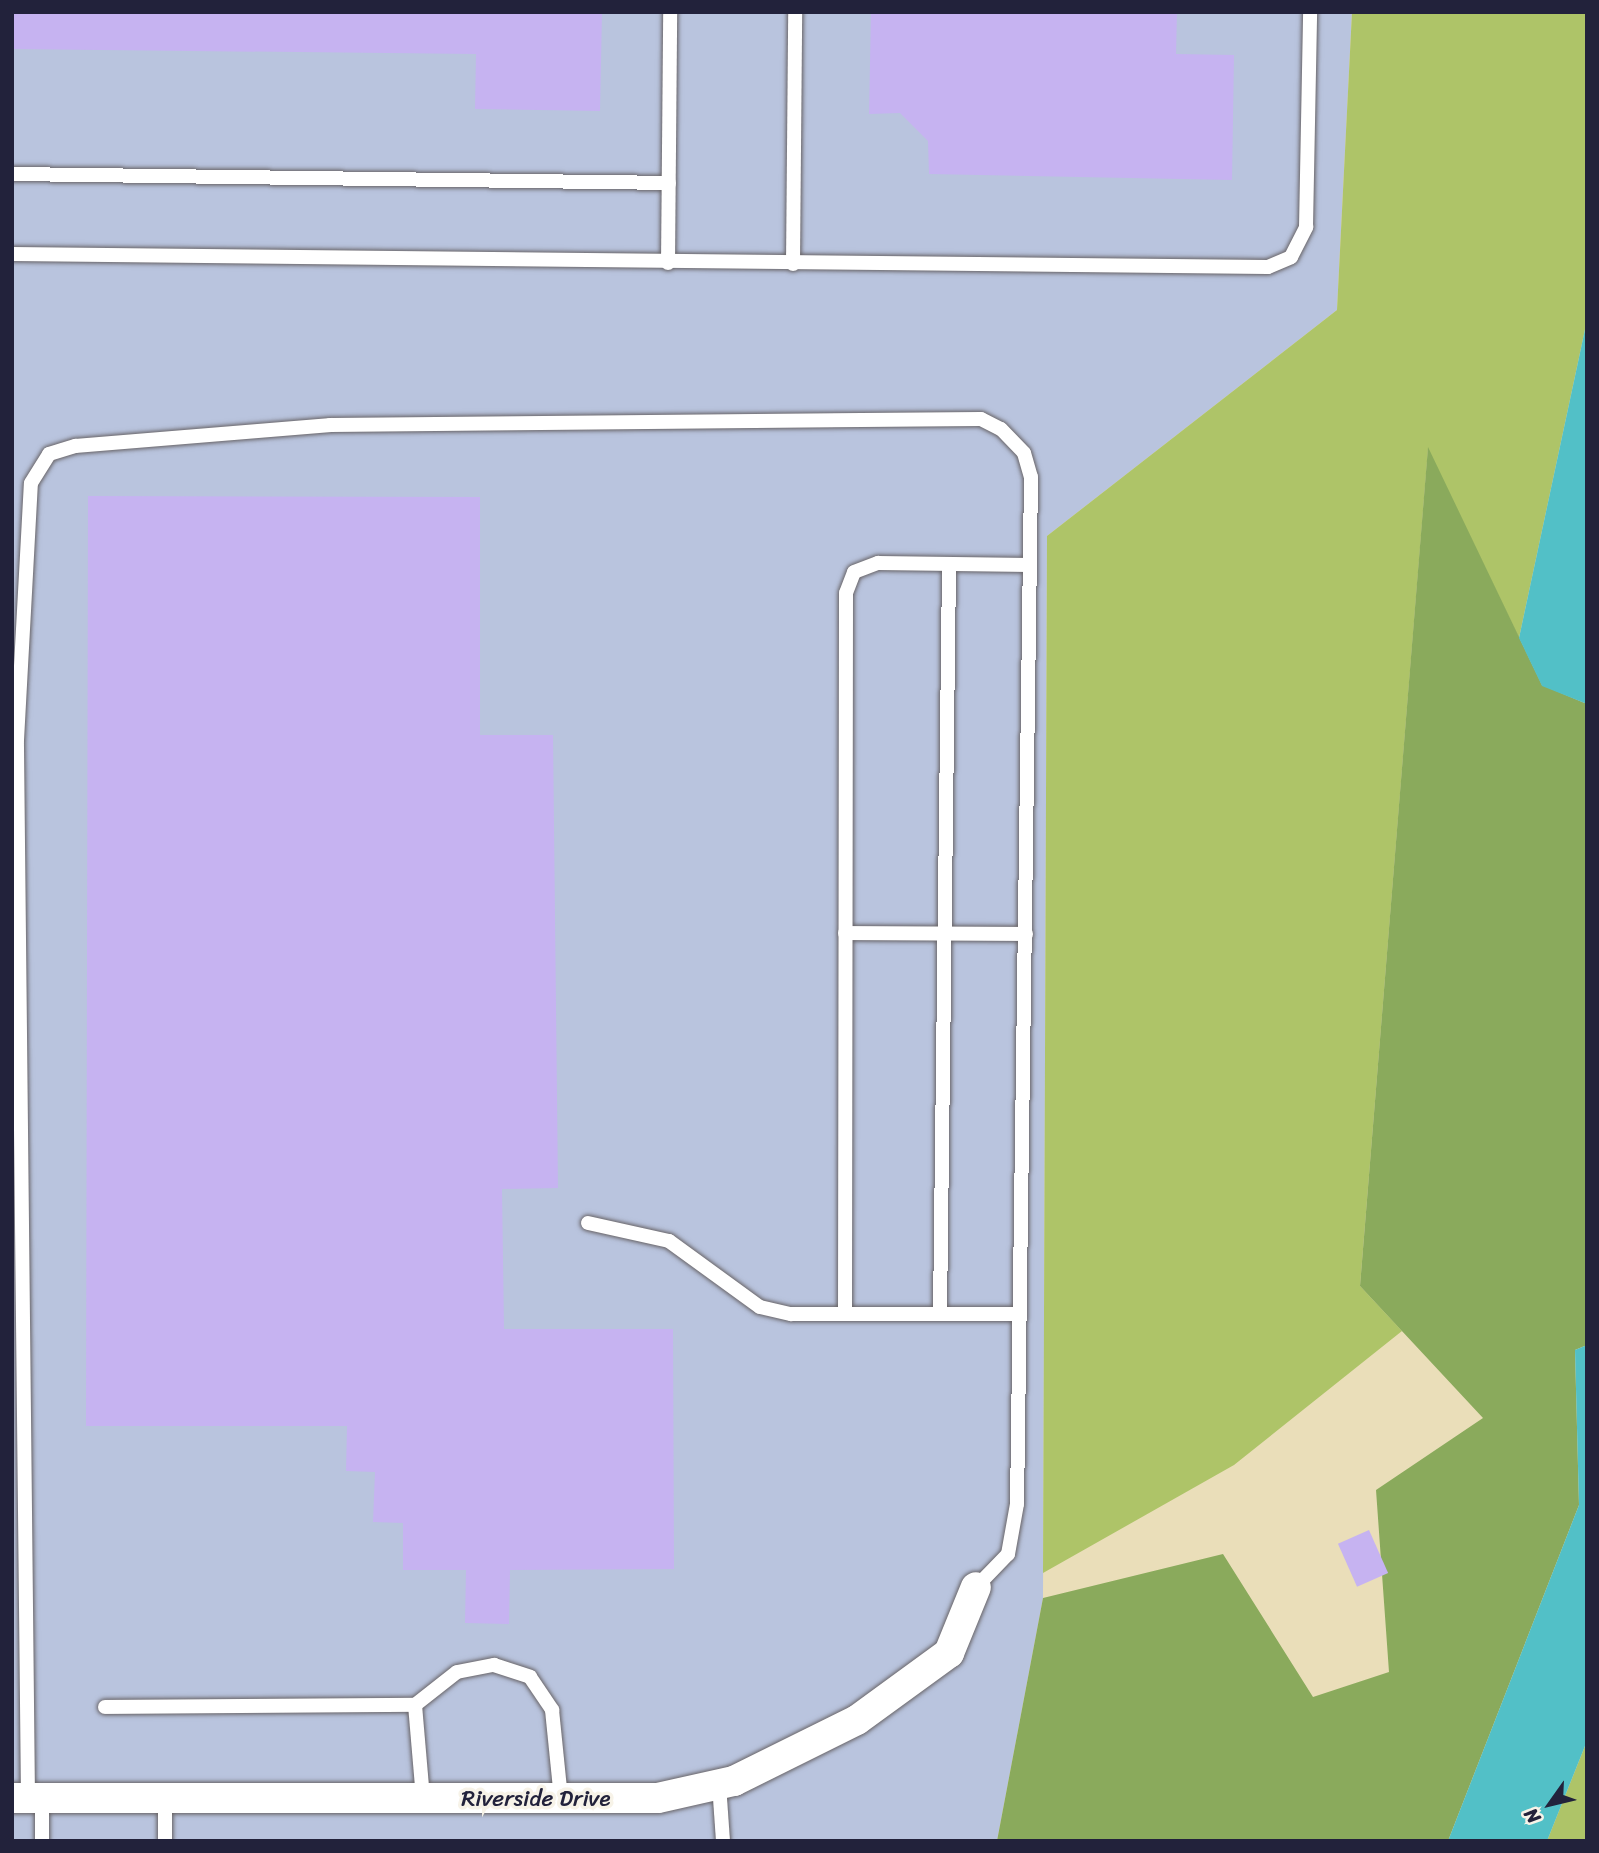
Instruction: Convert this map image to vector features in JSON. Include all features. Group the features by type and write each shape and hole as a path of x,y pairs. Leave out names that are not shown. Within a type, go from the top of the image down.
{"street":[{"name":"Riverside Drive","path":"27,1798 658,1798 719,1784 797,1753 914,1681 949,1653 976,1587"}],"lane":[{"path":"668,263 670,12"},
{"path":"793,264 795,12"},
{"path":"12,254 668,263 1268,267 1291,257 1306,227 1310,12"},
{"path":"12,174 669,183"},
{"path":"42,1841 27,1798 17,740 31,482 49,454 76,446 330,425 981,419 1001,429 1024,453 1031,477 1017,1504 1008,1554 976,1587"},
{"path":"845,1314 849,579 878,563 1030,565"},
{"path":"940,1314 949,564"},
{"path":"845,933 1026,934"},
{"path":"588,1223 669,1241 760,1307 845,1314 1020,1314"},
{"path":"105,1707 415,1705 457,1672 494,1665 530,1677 552,1710 561,1798"},
{"path":"415,1705 423,1799"},
{"path":"719,1784 723,1841"},
{"path":"165,1799 165,1841"}],"shaded area":[{"path":"12,12 1352,12 1337,310 1047,536 1043,1598 997,1841 12,1841"}],"green space":[{"path":"1352,12 1587,12 1587,320 1519,638 1428,449 1360,1286 1402,1331 1234,1465 1043,1573 1047,536 1337,310"},
{"path":"1428,447 1542,685 1587,704 1587,1345 1575,1350 1579,1505 1448,1841 997,1841 1043,1598 1223,1554 1313,1697 1389,1672 1376,1490 1483,1418 1360,1286"},
{"path":"1587,1741 1587,1841 1547,1841"}],"water":[{"path":"1587,320 1587,704 1542,686 1519,638"},
{"path":"1587,1345 1587,1741 1547,1841 1448,1841 1579,1505 1575,1350"}],"building":[{"path":"12,12 602,12 600,111 475,109 476,54 12,49"},
{"path":"871,12 1177,12 1176,54 1234,55 1232,180 929,174 928,141 900,113 869,114"},
{"path":"88,496 480,497 480,735 553,735 558,1188 502,1189 504,1329 673,1329 674,1569 510,1570 509,1624 465,1623 466,1570 403,1570 403,1523 373,1522 375,1472 346,1471 347,1426 86,1426"},
{"path":"1369,1530 1388,1573 1357,1587 1338,1544"}]}
